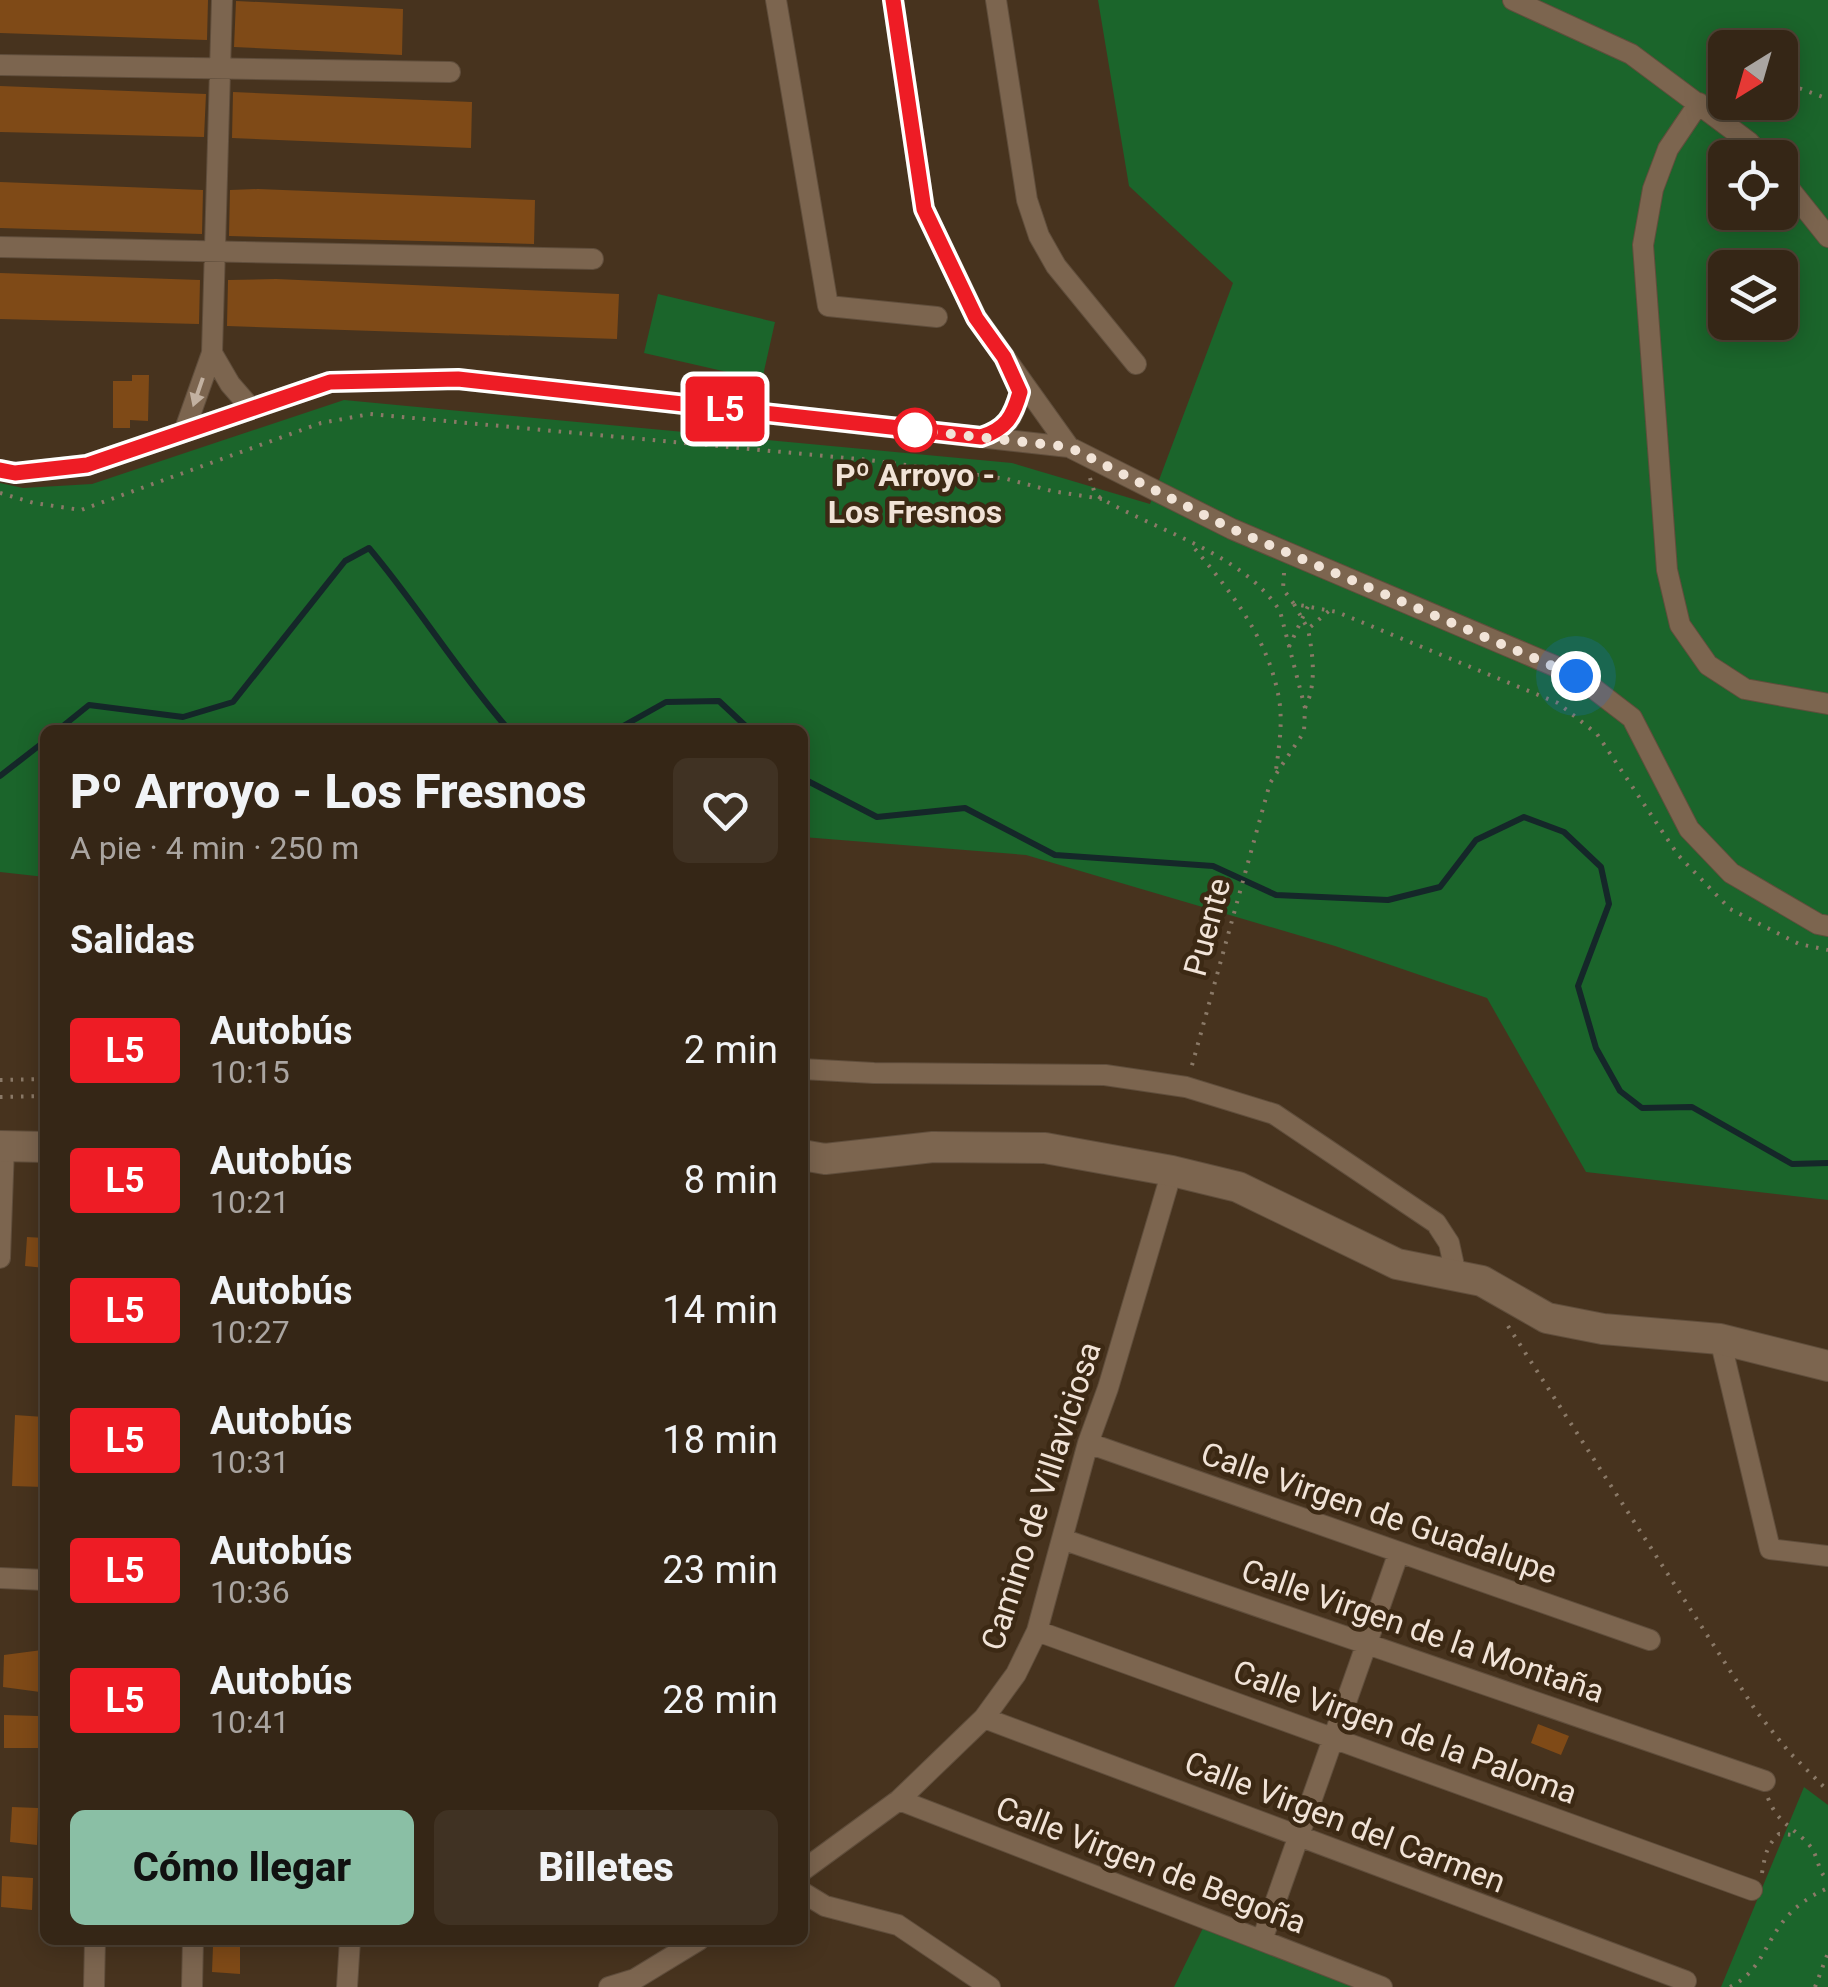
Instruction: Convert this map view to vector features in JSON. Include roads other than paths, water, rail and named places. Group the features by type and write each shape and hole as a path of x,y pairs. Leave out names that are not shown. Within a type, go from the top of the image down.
{"street":[{"path":"184,432 212,353 222,0"},
{"path":"776,0 828,306 937,317"},
{"path":"893,0 924,209 976,318 1069,447"},
{"path":"996,0 1027,200 1039,236 1056,266 1136,364"},
{"path":"1513,0 1631,54 1746,140"},
{"path":"0,66 450,72"},
{"path":"1699,102 1668,150 1652,188 1644,245 1667,570 1680,625 1708,665 1745,688 1828,704"},
{"path":"1798,200 1828,237"},
{"path":"0,247 593,260"},
{"path":"212,353 250,408"},
{"path":"981,437 1000,431 1013,416 1020,392 1004,357"},
{"path":"0,470 15,473 87,465 330,382 458,379 1069,447 1232,529 1576,676 1632,718 1689,829 1731,873 1818,924 1828,926"},
{"path":"808,1069 1105,1075 1186,1087 1252,1105 1317,1140 1436,1223 1449,1243 1456,1275"},
{"path":"0,1258 2,1146 40,1147"},
{"path":"808,1156 825,1159 933,1147 1045,1148 1172,1170 1238,1187 1396,1264 1482,1281 1547,1318 1603,1329 1720,1339 1828,1366"},
{"name":"Camino de Villaviciosa","path":"808,1867 899,1800 984,1718 1016,1674 1037,1631 1088,1443 1172,1170"},
{"path":"1720,1339 1770,1549 1828,1556"},
{"name":"Calle Virgen de Guadalupe","path":"1088,1443 1650,1640"},
{"name":"Calle Virgen de la Montaña","path":"1062,1538 1765,1781"},
{"path":"1262,1940 1399,1552"},
{"path":"0,1578 40,1580"},
{"name":"Calle Virgen de la Paloma","path":"1037,1631 1752,1890"},
{"name":"Calle Virgen del Carmen","path":"984,1718 1686,1981"},
{"name":"Calle Virgen de Begoña","path":"899,1800 1382,1987"},
{"path":"808,1896 825,1906 898,1925 990,1987"},
{"path":"94,1987 96,1945"},
{"path":"192,1987 193,1945"},
{"path":"348,1987 350,1945"},
{"path":"609,1987 640,1983 692,1945"}],"waterway":[{"path":"64,725 89,705 183,717 233,702 345,561 369,548 505,725"},
{"path":"625,725 666,702 719,701 745,725"},
{"path":"0,776 40,745"},
{"path":"808,781 877,817 965,808 1055,855 1213,866 1276,895 1388,900 1440,887 1476,840 1524,817 1564,832 1601,867 1609,904 1578,986 1596,1048 1620,1091 1642,1108 1692,1107 1792,1164 1828,1163"}],"place":[{"name":"Pº Arroyo - Los Fresnos","path":"915,430"}]}
